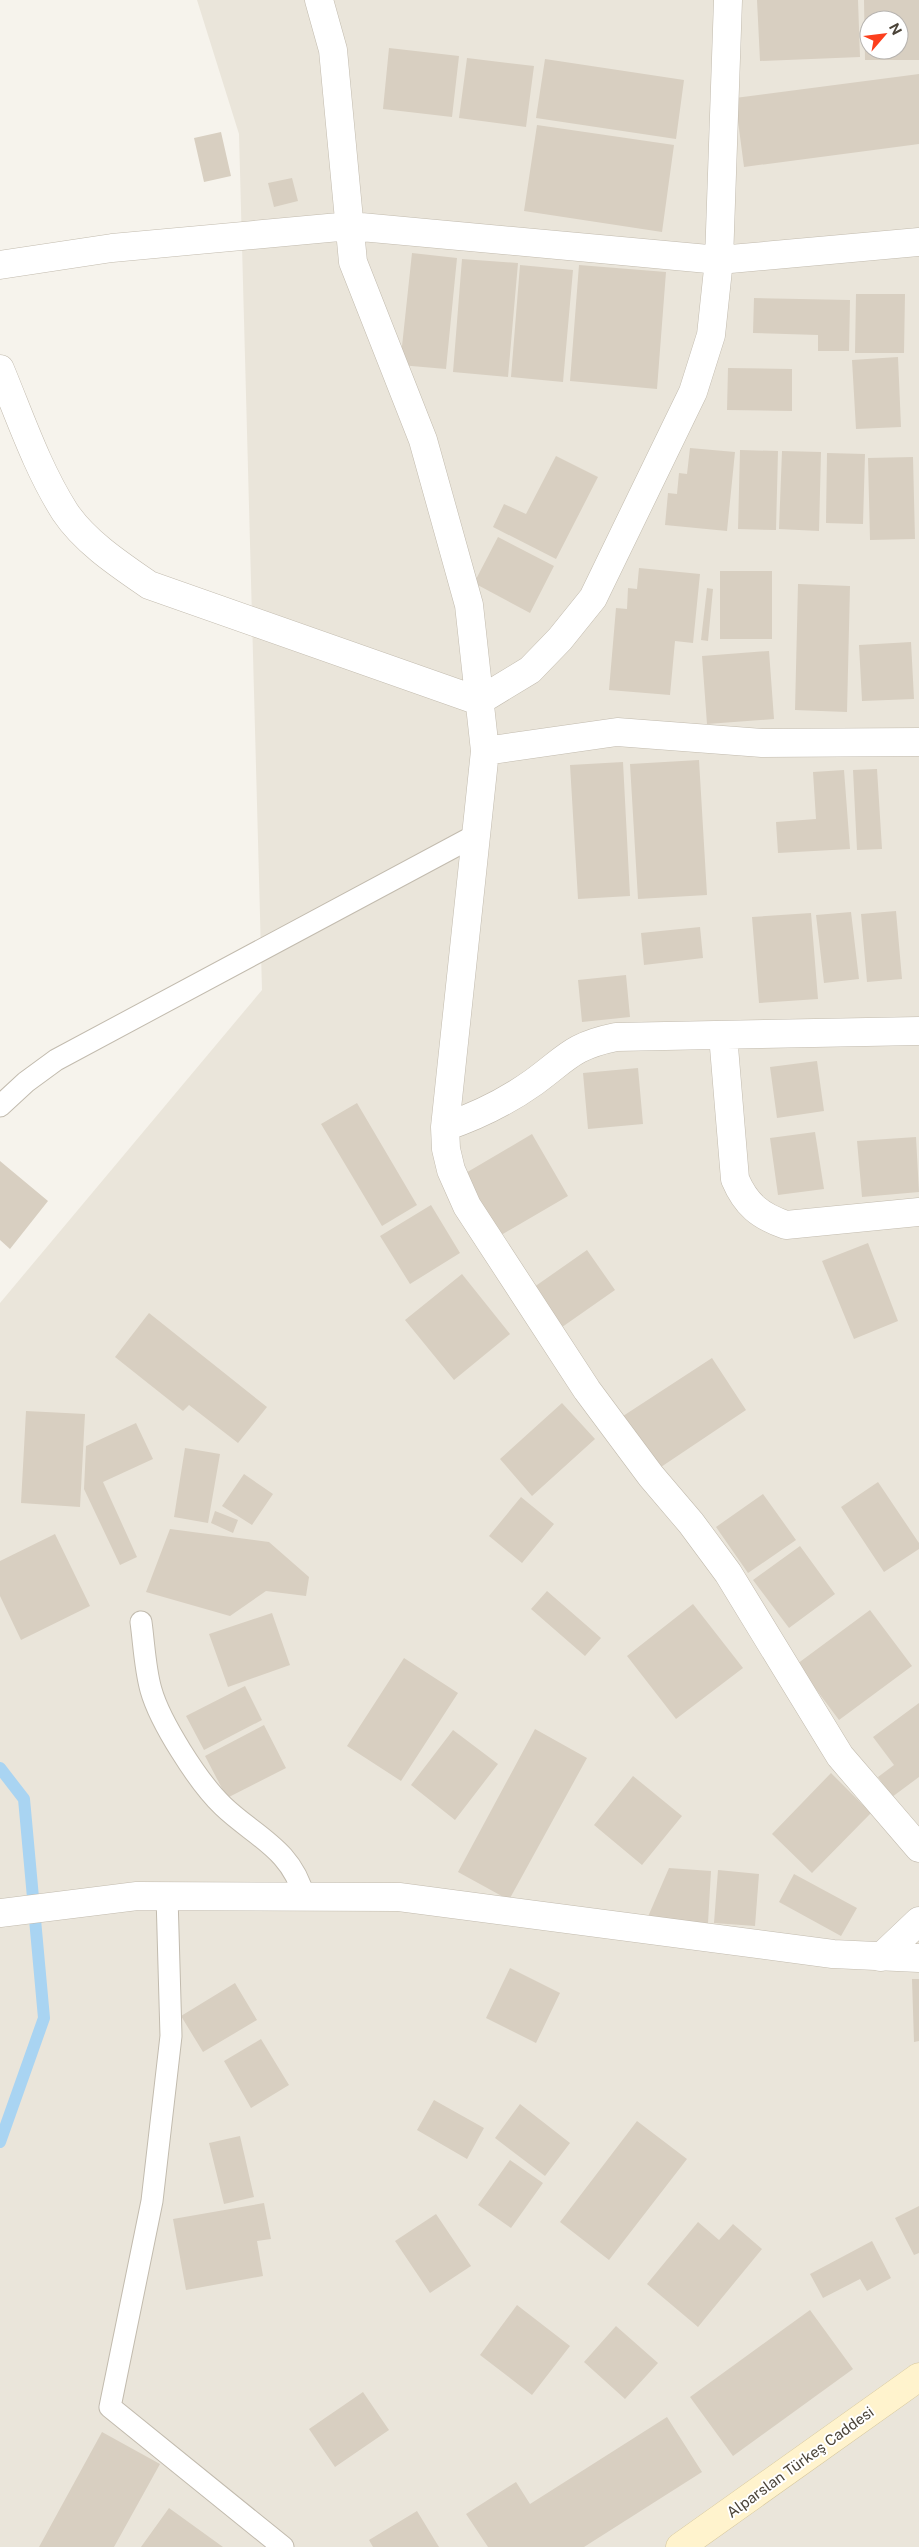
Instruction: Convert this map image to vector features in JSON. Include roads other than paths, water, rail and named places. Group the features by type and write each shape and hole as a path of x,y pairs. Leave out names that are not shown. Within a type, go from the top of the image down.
{"main road":[{"name":"Alparslan Türkeş Caddesi","path":"680,2547 919,2376"}],"street":[{"path":"319,0 333,50 353,262 423,440 469,605 480,701 485,751 445,1127 446,1149 451,1170 467,1206 587,1390 651,1476 692,1523 728,1573 840,1756 919,1848"},
{"path":"480,701 530,670 560,639 593,598 694,392 711,334 719,260 728,0"},
{"path":"0,265 112,248 350,226 719,260 919,242"},
{"path":"0,369 37,461 66,513 105,555 149,585 480,701"},
{"path":"485,751 617,732 762,743 919,742"},
{"path":"445,1127 476,1116 505,1101 534,1082 562,1059 592,1042 616,1037 919,1032"},
{"path":"723,1035 735,1179 741,1194 752,1208 767,1219 786,1225 919,1212"},
{"path":"0,1913 137,1896 398,1897 833,1954 919,1958"},
{"path":"881,1957 919,1922"}],"lane":[{"path":"0,1106 26,1082 56,1060 476,835"},
{"path":"141,1622 151,1690 176,1741 222,1805 264,1837 290,1864 301,1885 304,1897"},
{"path":"167,1896 171,2036 152,2201 110,2407 283,2547"}],"waterway":[{"path":"0,1768 24,1799 44,2018 0,2142"}]}
